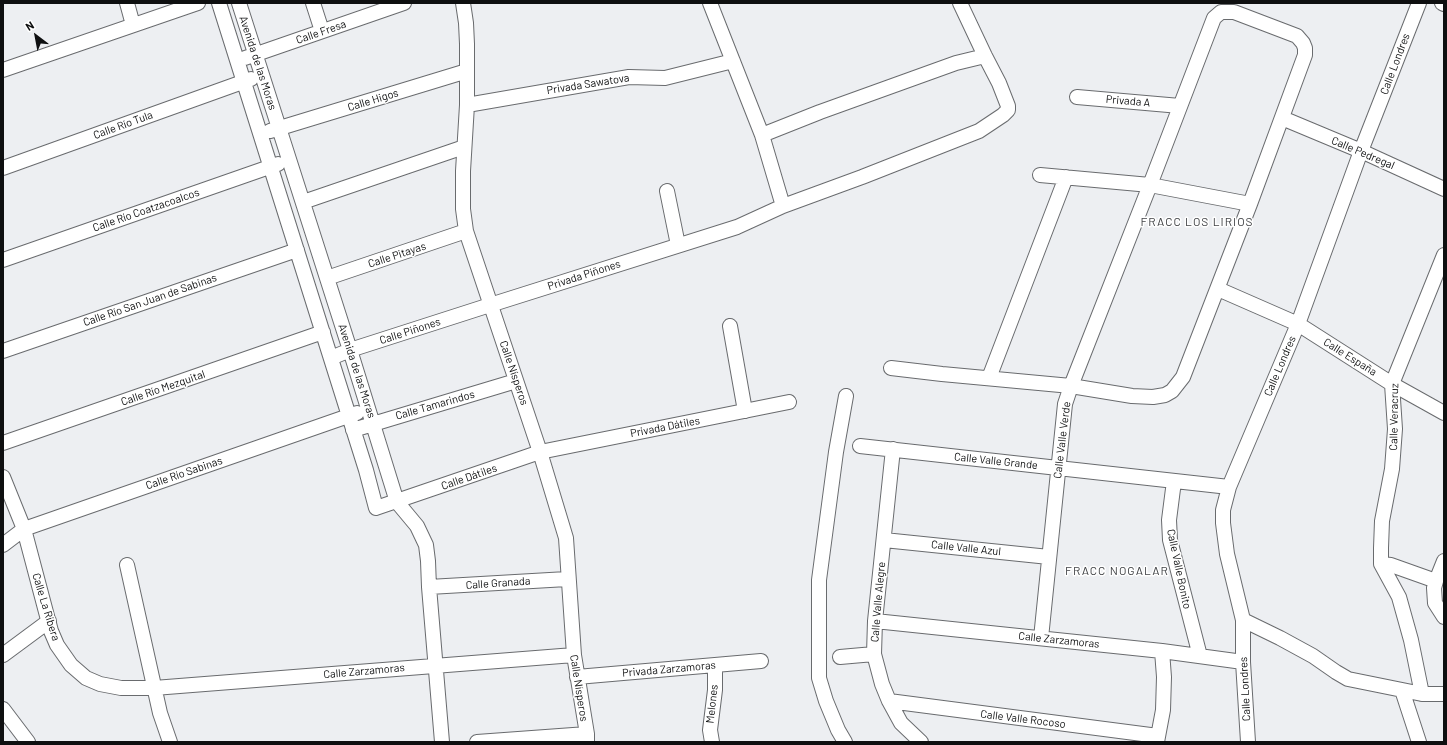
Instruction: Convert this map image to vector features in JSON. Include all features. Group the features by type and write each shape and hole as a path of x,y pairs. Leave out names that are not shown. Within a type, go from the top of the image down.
{"street":[{"path":"127,3 133,25"},
{"path":"3,70 198,3"},
{"name":"Avenida de las Moras","path":"219,3 366,470 376,508"},
{"name":"Avenida de las Moras","path":"239,3 397,502 417,526 423,537 428,561 442,742"},
{"path":"313,3 322,32"},
{"name":"Calle Nísperos","path":"462,3 466,23 467,71 463,209 466,231 540,452 566,538 567,579 574,655 587,738"},
{"path":"710,3 762,135 783,206"},
{"path":"762,135 820,112 956,63 985,56 960,3"},
{"name":"Calle Londres","path":"1248,742 1243,662 1243,620 1224,539 1223,510 1228,487 1298,324 1419,3"},
{"name":"Calle Fresa","path":"237,60 255,56 400,4"},
{"name":"Calle Valle Verde","path":"1041,638 1065,404 1214,18 1221,12 1229,12 1264,23 1297,36 1305,45 1305,54 1282,118"},
{"name":"Privada Piñones","path":"490,305 736,227 783,206 979,131 1008,110 1007,101 985,56"},
{"name":"Privada Sawatova","path":"467,104 628,77 665,78 732,61"},
{"name":"Calle Higos","path":"260,134 467,71"},
{"name":"Calle Río Tula","path":"3,168 244,81 262,76"},
{"name":"Privada A","path":"1077,97 1180,106"},
{"path":"891,368 1071,386 1132,396 1153,397 1165,395 1172,391 1183,377 1218,289 1282,118"},
{"name":"Calle Pedregal","path":"1282,118 1362,151 1444,189"},
{"path":"302,202 464,147"},
{"name":"Calle Río Coatzacoalcos","path":"3,260 289,160"},
{"path":"1040,175 1150,185 1250,204"},
{"path":"989,378 1066,177"},
{"path":"667,191 678,245"},
{"name":"Calle Pitayas","path":"327,278 466,231"},
{"name":"Calle Río San Juan de Sabinas","path":"3,351 296,250"},
{"name":"Calle Veracruz","path":"1381,564 1380,548 1382,521 1392,470 1395,429 1392,384 1444,255"},
{"name":"Calle España","path":"1218,289 1298,324 1392,384 1444,413"},
{"name":"Calle Piñones","path":"331,358 350,350 490,305"},
{"path":"730,326 745,411"},
{"name":"Calle Río Mezquital","path":"3,443 323,332"},
{"name":"Calle Tamarindos","path":"353,430 371,416 516,381"},
{"path":"845,742 838,730 819,678 819,580 836,452 846,396"},
{"name":"Privada Dátiles","path":"540,452 789,402"},
{"name":"Calle Río Sabinas","path":"3,545 24,529 349,416 371,416"},
{"name":"Calle Valle Grande","path":"860,446 1228,487"},
{"name":"Calle Valle Alegre","path":"893,449 875,621 874,654 882,684 889,701 901,723 921,742"},
{"name":"Calle Dátiles","path":"376,508 540,452"},
{"name":"Calle La Ribera","path":"3,477 24,529 57,645 65,658 86,678 100,684 121,688 154,688"},
{"name":"Calle Valle Bonito","path":"1174,481 1169,520 1170,540 1200,656"},
{"name":"Calle Valle Azul","path":"884,540 1049,557"},
{"path":"1444,561 1434,588 1435,603 1444,617"},
{"path":"1381,564 1391,565 1436,581"},
{"path":"1381,564 1399,598 1411,640 1422,694"},
{"path":"127,565 160,713 170,742"},
{"name":"Calle Granada","path":"429,587 567,579"},
{"path":"1243,620 1313,656 1348,679 1422,694 1444,694"},
{"path":"3,655 49,621"},
{"name":"Calle Zarzamoras","path":"875,621 1162,651 1243,662"},
{"path":"1158,739 1163,703 1164,677 1162,651"},
{"path":"840,657 874,654"},
{"name":"Calle Zarzamoras","path":"154,688 574,655"},
{"name":"Privada Zarzamoras","path":"577,677 761,661"},
{"name":"Melones","path":"712,742 710,730 715,690 715,665"},
{"path":"1402,690 1419,742"},
{"name":"Calle Valle Rocoso","path":"889,701 1158,739"},
{"path":"3,708 26,741"},
{"path":"477,742 587,738"}],"district":[{"name":"FRACC LOS LIRIOS","path":"1197,222"},
{"name":"FRACC NOGALAR","path":"1117,571"}]}
